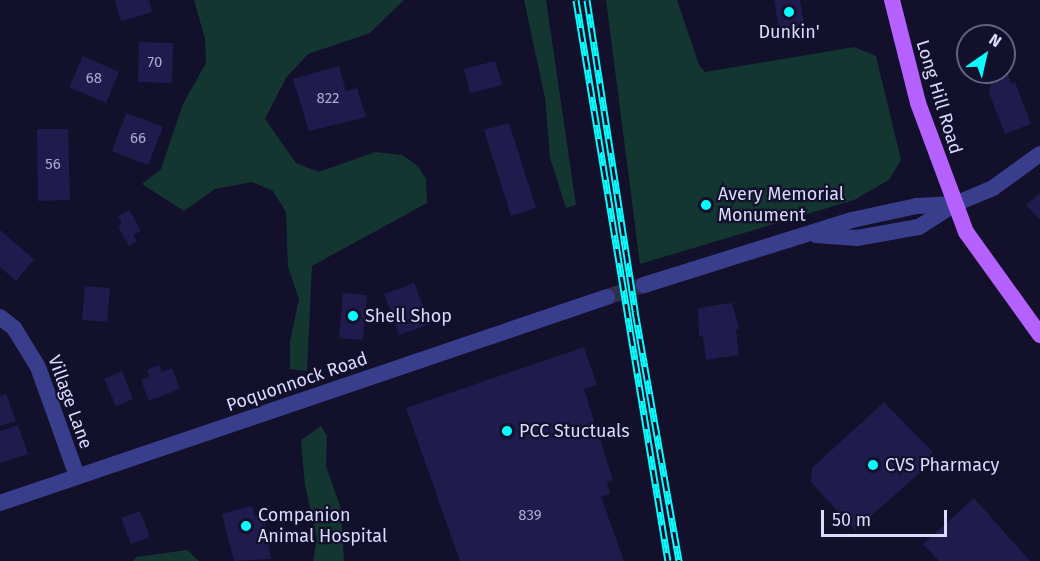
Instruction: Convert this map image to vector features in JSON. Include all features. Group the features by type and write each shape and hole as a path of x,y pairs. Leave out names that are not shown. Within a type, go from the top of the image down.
{"main road":[{"name":"Long Hill Road","path":"892,0 918,103 955,204"},
{"path":"955,204 966,232 993,275 1040,335"}],"street":[{"path":"644,285 747,249 809,234 852,220 915,207 955,204 993,188 1040,154"},
{"name":"Poquonnock Road","path":"0,503 607,297"},
{"name":"Village Lane","path":"0,317 14,328 38,367 77,476"}],"green space":[{"path":"194,0 404,0 370,33 308,54 286,78 265,119 296,163 319,172 375,152 402,155 418,166 426,179 427,203 312,266 307,371 290,369 290,341 299,299 288,267 286,212 273,191 252,182 215,189 184,211 142,184 161,169 183,104 206,63 205,39"},
{"path":"524,0 546,0 576,205 566,208 550,158 545,98"},
{"path":"606,0 677,0 699,65 705,72 854,47 876,56 901,160 889,180 854,200 640,264"},
{"path":"321,426 327,436 326,466 341,509 344,561 313,561 317,539 305,485 301,440"},
{"path":"187,550 199,561 133,561 136,557"}],"building":[{"path":"115,0 149,0 152,12 121,21"},
{"name":"Dunkin'","path":"774,0 800,0 804,24 779,29"},
{"path":"139,42 173,43 172,83 138,82"},
{"path":"83,56 119,72 106,103 69,87"},
{"path":"495,61 502,85 470,93 464,69"},
{"path":"339,66 346,91 357,88 366,117 309,131 293,79"},
{"path":"991,84 1016,84 1031,124 1005,134 989,93"},
{"path":"126,113 163,127 148,165 112,151"},
{"path":"509,123 536,208 511,216 484,130"},
{"path":"37,129 68,129 70,200 38,201"},
{"path":"1040,193 1040,220 1026,205"},
{"path":"129,210 141,231 133,235 137,241 129,246 118,226 122,223 118,216"},
{"path":"0,230 34,259 16,281 0,267"},
{"path":"414,283 430,324 399,335 384,294"},
{"path":"85,286 110,288 107,322 82,320"},
{"name":"Shell Shop","path":"343,293 367,295 363,340 339,338"},
{"path":"732,303 739,329 736,329 739,355 706,360 703,336 699,336 698,308"},
{"name":"PCC Stuctuals","path":"584,347 597,385 584,389 613,480 607,482 610,493 601,497 624,561 460,561 406,408"},
{"path":"159,365 162,372 172,368 180,389 149,401 141,380 150,377 147,370"},
{"path":"122,371 133,399 116,406 104,379"},
{"path":"6,394 16,421 0,426 0,396"},
{"name":"CVS Pharmacy","path":"884,402 932,451 932,462 855,530 811,482 812,468"},
{"path":"18,425 28,454 0,463 0,431"},
{"path":"974,498 1030,561 939,561 923,544"},
{"name":"Companion Animal Hospital","path":"252,506 255,516 264,514 271,559 234,561 222,514"},
{"path":"140,511 150,537 131,544 121,518"}],"tunnel":[{"path":"607,297 644,285"}],"railway":[{"path":"576,0 668,561"},
{"path":"587,0 635,311 679,561"}],"place":[{"name":"Dunkin'","path":"789,12"},
{"name":"Avery Memorial Monument","path":"706,205"},
{"name":"Shell Shop","path":"353,316"},
{"name":"PCC Stuctuals","path":"507,431"},
{"name":"CVS Pharmacy","path":"873,465"},
{"name":"Companion Animal Hospital","path":"246,526"}]}
